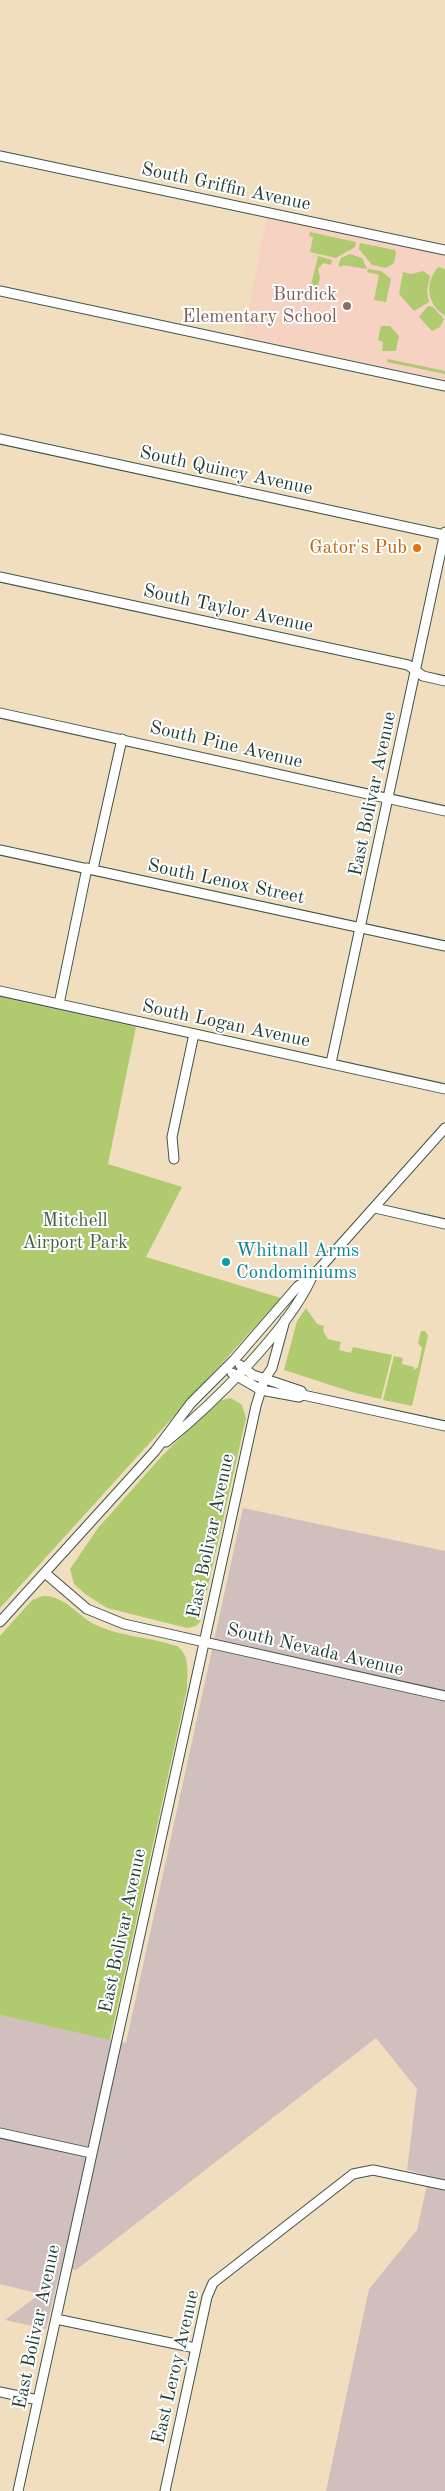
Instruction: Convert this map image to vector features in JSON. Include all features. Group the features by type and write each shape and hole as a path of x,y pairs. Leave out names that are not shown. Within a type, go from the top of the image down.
{"street":[{"name":"South Griffin Avenue","path":"0,156 445,250"},
{"path":"0,291 445,386"},
{"name":"South Quincy Avenue","path":"0,439 445,534"},
{"name":"East Bolivar Avenue","path":"331,1063 445,534"},
{"name":"South Taylor Avenue","path":"0,577 408,665 423,676 445,681"},
{"name":"South Pine Avenue","path":"0,713 445,810"},
{"path":"59,1004 122,739"},
{"name":"South Lenox Street","path":"0,850 445,946"},
{"name":"South Logan Avenue","path":"0,991 445,1089"},
{"path":"174,1159 172,1137 194,1034"},
{"path":"0,1622 155,1451 191,1403 234,1360 298,1286 311,1278 445,1128"},
{"path":"375,1208 445,1224"},
{"path":"155,1451 190,1423 244,1368 285,1320 304,1294 311,1278"},
{"name":"East Bolivar Avenue","path":"18,2491 91,2153 261,1390 264,1380 272,1368 285,1320"},
{"path":"234,1360 264,1380 301,1391 303,1395"},
{"path":"226,1368 261,1390 299,1397 303,1395 445,1426"},
{"name":"South Nevada Avenue","path":"45,1572 87,1609 103,1617 204,1642 445,1696"},
{"path":"0,2133 91,2153"},
{"name":"East Leroy Avenue","path":"165,2491 195,2348 207,2297 213,2283 348,2177 358,2172 373,2170 445,2185"},
{"path":"56,2319 195,2348"},
{"path":"0,2392 38,2400"}],"shaded area":[{"name":"Burdick Elementary School","path":"267,217 445,255 445,380 243,336"},
{"path":"243,1508 445,1551 445,2491 326,2491 369,2289 417,2230 429,2176 407,2170 417,2089 376,2038 76,2270 61,2267 46,2329 5,2320 40,2294 0,2284 0,2015 126,2043"}],"green space":[{"path":"310,232 356,242 355,247 336,258 310,252 313,237 309,236"},
{"path":"360,243 395,250 394,263 386,268 372,265 359,249"},
{"path":"350,254 362,258 367,269 343,265 342,267 338,266 341,258"},
{"path":"318,256 332,260 331,265 323,263 318,269 320,277 317,291 314,292 311,285"},
{"path":"438,267 445,269 445,316 431,300 429,287"},
{"path":"368,269 381,271 391,279 386,302 374,300 379,275 367,272"},
{"path":"423,271 430,276 427,291 429,302 414,311 399,294 403,272 411,274"},
{"path":"428,306 433,307 444,319 440,327 432,331 419,317"},
{"path":"381,326 390,326 399,336 396,351 382,351 383,342 378,340"},
{"path":"388,359 445,371 445,374 387,362"},
{"name":"Mitchell Airport Park","path":"0,997 136,1027 108,1164 182,1187 146,1257 281,1298 0,1608"},
{"path":"306,1308 317,1324 324,1326 323,1331 328,1339 341,1342 339,1350 351,1353 353,1347 392,1355 381,1399 355,1393 284,1370 297,1321"},
{"path":"421,1331 425,1331 428,1336 412,1406 383,1400 394,1356 403,1358 402,1364 414,1367 414,1370 418,1367 422,1348 418,1343"},
{"path":"231,1398 242,1405 246,1418 200,1622 196,1626 187,1628 107,1608 85,1594 74,1584 70,1569 98,1528 161,1457 217,1401"},
{"path":"43,1596 64,1602 94,1624 104,1628 177,1646 184,1655 187,1666 187,1689 110,2040 0,2015 0,1636 32,1600"}],"place":[{"name":"Burdick Elementary School","path":"347,306"},
{"name":"Gator's Pub","path":"417,548"},
{"name":"Whitnall Arms Condominiums","path":"226,1262"}]}
